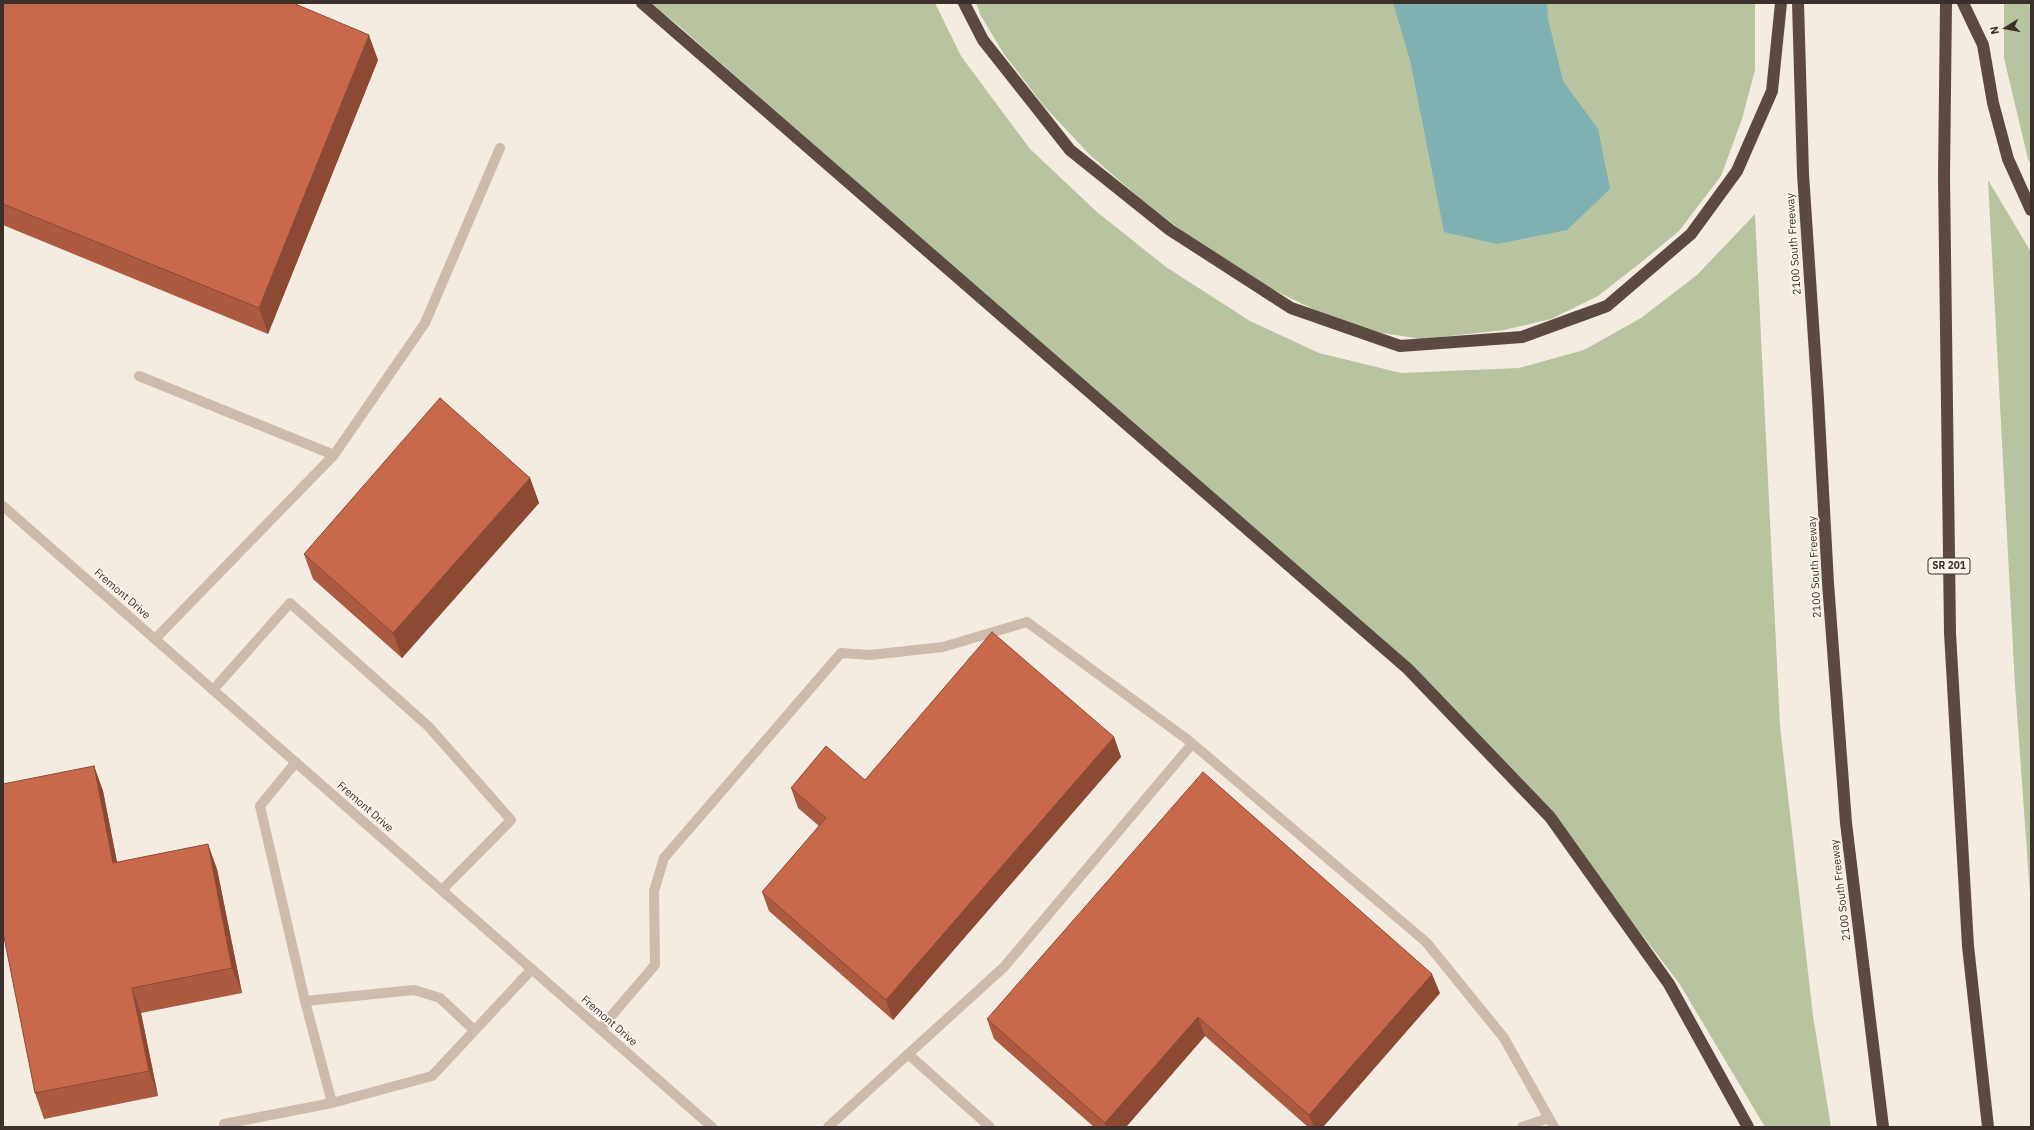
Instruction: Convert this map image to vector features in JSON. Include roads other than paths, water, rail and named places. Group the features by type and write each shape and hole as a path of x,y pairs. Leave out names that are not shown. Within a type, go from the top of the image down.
{"highway":[{"path":"642,3 1408,669 1550,817 1669,984 1748,1127"},
{"path":"964,3 984,40 1070,150 1170,230 1291,308 1400,346 1522,337 1607,306 1691,234 1737,171 1772,91 1781,3"},
{"name":"2100 South Freeway","path":"1798,3 1803,174 1818,399 1828,583 1845,807 1883,1127"},
{"name":"SR 201","path":"1946,3 1944,177 1950,633 1968,946 1988,1127"},
{"path":"1963,3 1983,45 1993,102 2008,159 2031,210"}],"street":[{"path":"156,639 334,455 425,323 500,148"},
{"path":"139,376 334,455"},
{"name":"Fremont Drive","path":"3,506 712,1127"},
{"path":"213,690 290,603 429,727 511,820 442,890"},
{"path":"600,1029 656,964 654,891 664,858 841,653 870,655 943,647 1027,622 1192,744 1426,942 1504,1038 1551,1123 1522,1127"},
{"path":"828,1127 1004,967 1192,744"},
{"path":"296,762 260,806 305,1001 332,1103"},
{"path":"224,1124 332,1103 432,1076 532,969"},
{"path":"305,1001 414,990 440,998 474,1030"},
{"path":"908,1054 990,1127"}],"water":[{"path":"1393,3 1547,3 1548,19 1563,81 1598,129 1610,189 1567,230 1497,244 1444,232 1410,60"}]}
